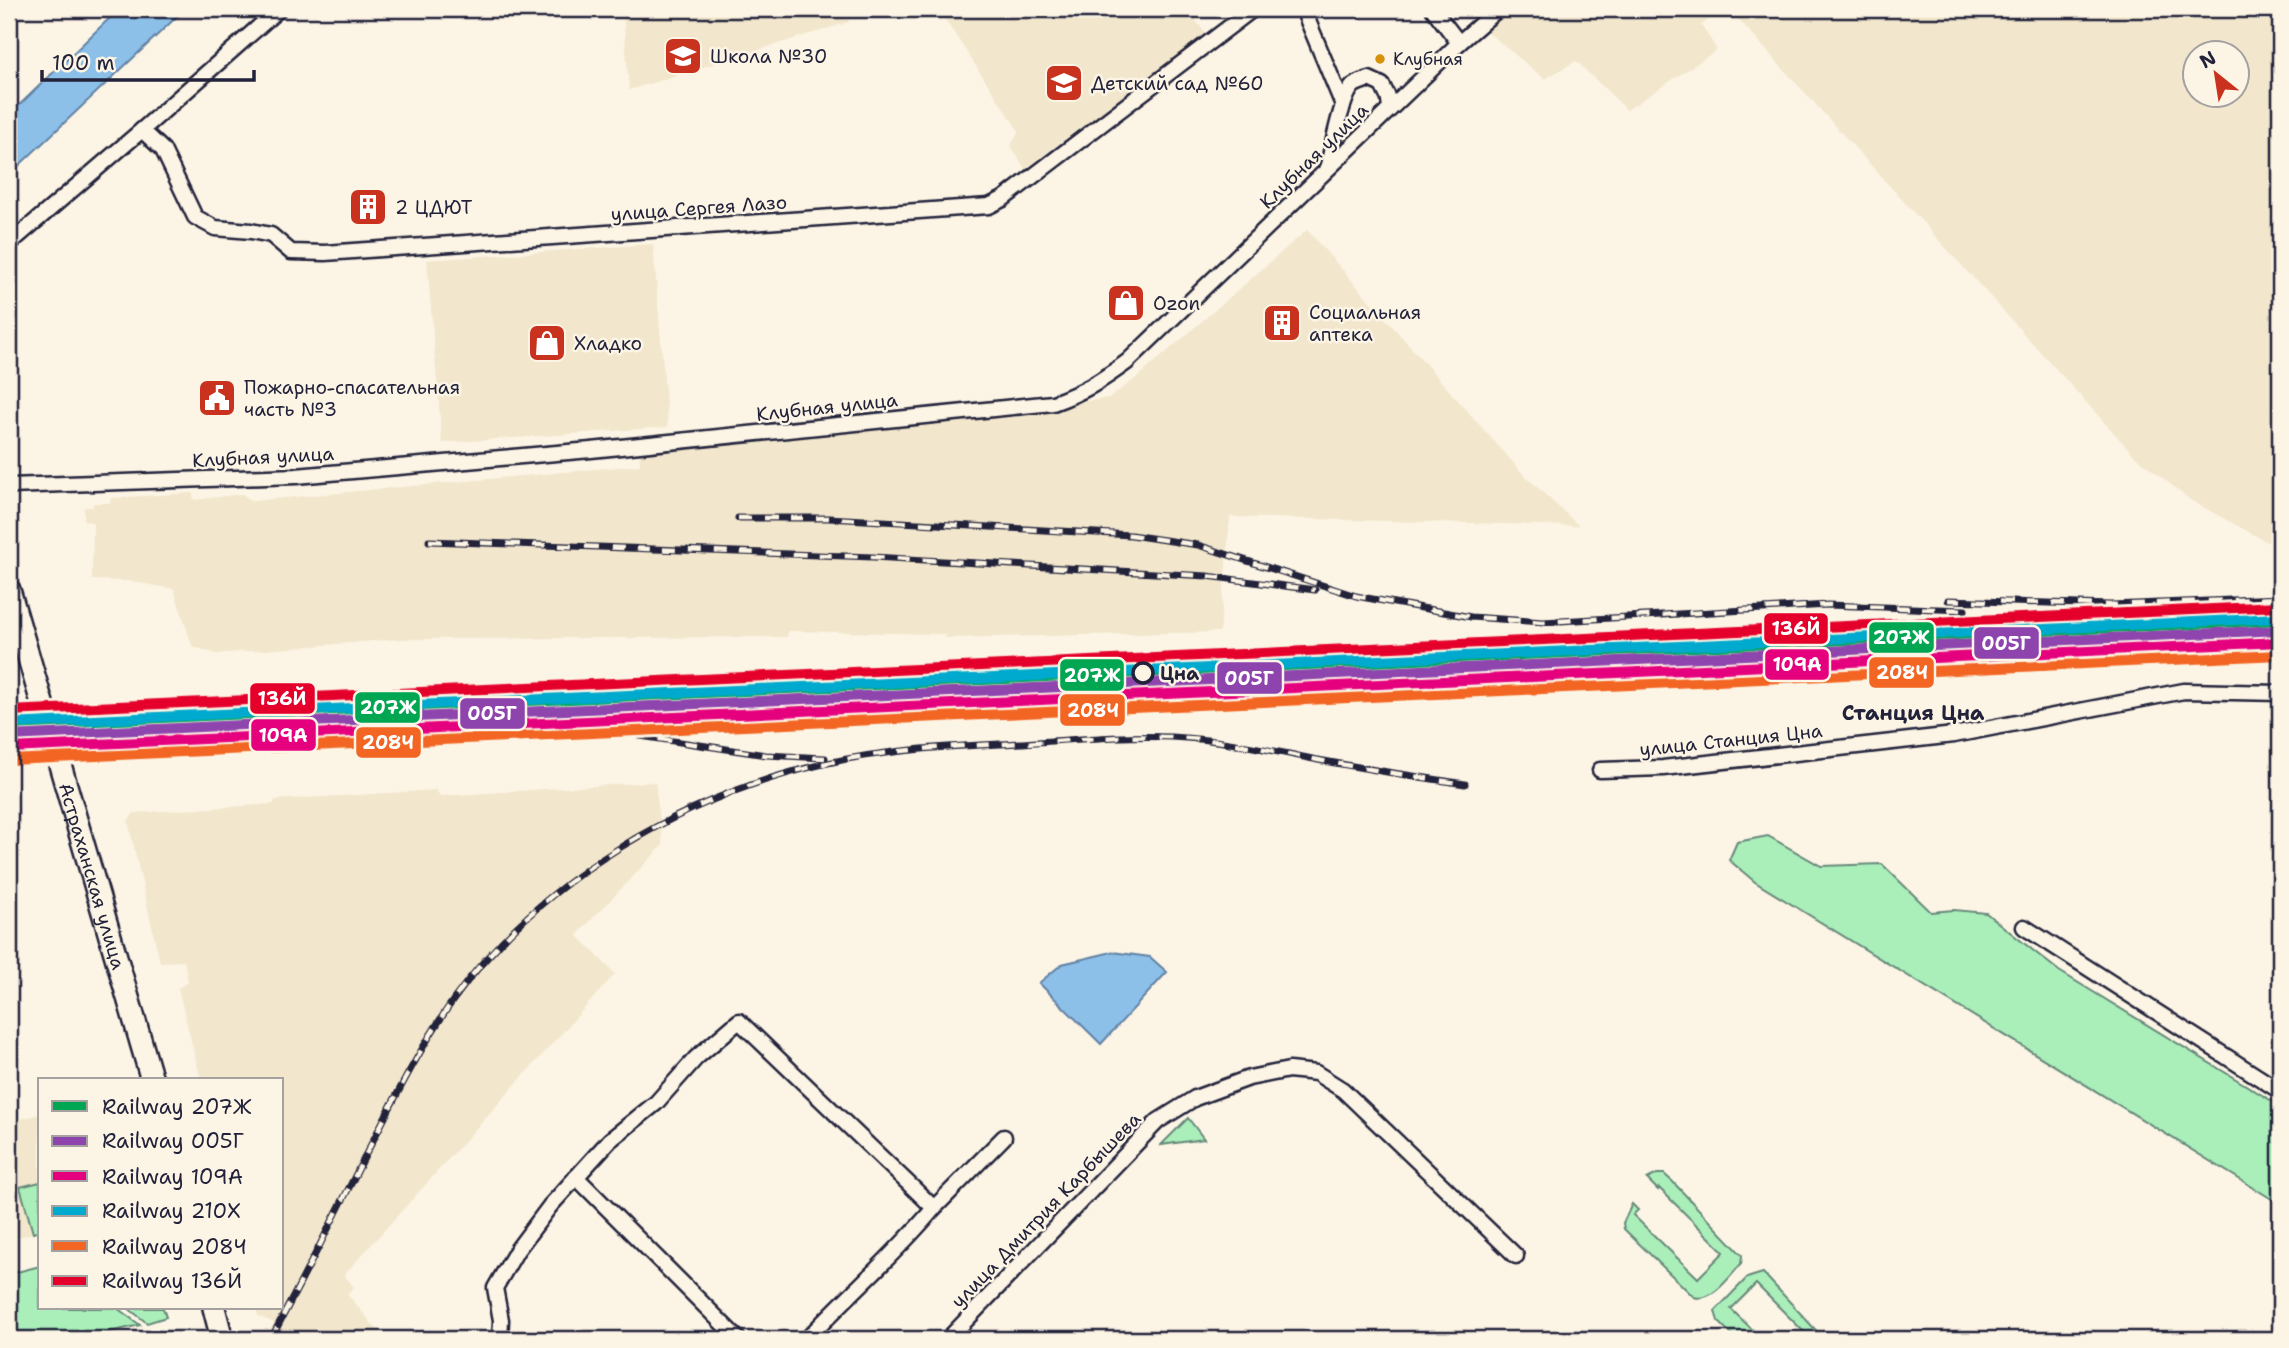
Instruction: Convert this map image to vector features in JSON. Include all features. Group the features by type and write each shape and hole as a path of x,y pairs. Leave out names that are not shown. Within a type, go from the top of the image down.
{"main road":[{"name":"Астраханская улица","path":"9,590 151,1078"},
{"path":"215,1310 222,1339"}],"street":[{"path":"9,244 279,9"},
{"name":"улица Сергея Лазо","path":"142,130 163,150 195,217 215,228 271,235 291,252 324,253 989,206 1014,191 1253,9"},
{"path":"1303,9 1343,104"},
{"path":"1433,9 1459,43"},
{"name":"Клубная улица","path":"9,486 309,475 591,450 1053,402 1079,394 1126,362 1459,43 1498,9"},
{"path":"1326,170 1343,104 1352,86 1369,79 1382,85 1389,99 1390,109"},
{"name":"улица Станция Цна","path":"1600,769 1663,768 1954,735 2184,691 2280,693"},
{"path":"2024,927 2280,1091"},
{"path":"500,1339 501,1320 495,1288 498,1280 550,1206 610,1140 656,1102 696,1058 739,1021 934,1208"},
{"name":"улица Дмитрия Карбышева","path":"948,1339 1158,1121 1195,1098 1249,1078 1289,1070 1316,1073 1343,1090 1516,1256"},
{"path":"807,1339 1004,1137"},
{"path":"576,1177 738,1339"}],"shaded area":[{"name":"Школа №30","path":"623,9 844,9 849,22 629,90"},
{"name":"Детский сад №60","path":"938,9 1187,9 1206,34 1025,169 1011,146 1019,131"},
{"path":"1459,9 1725,9 1701,25 1717,50 1627,110 1576,61 1545,79"},
{"path":"1729,9 2280,9 2280,549 2190,500 2134,455"},
{"path":"1307,230 1524,475 1579,526 1230,517 1220,632 945,638 944,634 788,631 787,637 398,639 216,654 192,646 174,589 128,581 92,580 93,522 84,521 84,507 93,507 93,503 110,503 111,498 193,493 194,500 242,494 252,501 640,465 639,450 1109,398 1139,376"},
{"name":"Хладко","path":"653,244 668,427 442,443 427,260"},
{"path":"655,782 663,845 577,935 615,974 344,1275 354,1287 347,1294 385,1339 264,1339 274,1323 258,1316 256,1310 284,1310 284,1078 200,1078 178,988 188,982 184,961 160,962 128,821 134,813 274,804 275,800 436,790 440,796"},
{"path":"38,1115 38,1232 9,1240 9,1116 17,1120"}],"green space":[{"path":"1768,836 1821,866 1882,864 1931,912 1954,910 1986,913 2059,971 2280,1106 2280,1204 1755,882 1729,860 1737,842"},
{"path":"1188,1118 1204,1139 1161,1145"},
{"path":"1664,1174 1673,1182 1742,1255 1741,1264 1720,1287 1707,1296 1694,1297 1624,1229 1623,1223 1632,1204 1638,1210 1633,1215 1698,1278 1724,1252 1647,1179"},
{"path":"38,1182 38,1232 33,1233 20,1187"},
{"path":"38,1267 38,1310 120,1310 140,1325 80,1339 9,1339 9,1274"},
{"path":"1763,1273 1824,1339 1811,1339 1756,1284 1731,1309 1762,1339 1736,1339 1718,1321 1715,1311 1747,1278"},
{"path":"131,1310 164,1310 166,1317 147,1323"}],"water":[{"path":"119,9 185,9 9,175 9,115"},
{"path":"1112,952 1150,957 1167,972 1101,1044 1039,983 1062,964"}],"railway":[{"path":"738,518 828,518 1131,535 1198,545 1356,596 1471,617 1543,622 1828,605 1965,610"},
{"path":"429,541 873,557 1207,576 1315,590"},
{"path":"1948,600 2111,605 2280,598"},
{"path":"2157,615 2280,608"},
{"path":"1935,624 2063,617"},
{"path":"477,726 634,735 766,755 825,758"},
{"path":"271,1339 407,1075 454,999 489,956 528,916 571,881 618,849 667,821 770,779 848,759 922,749 1116,737 1208,740 1465,784"}],"rail line":[{"name":"136Й","path":"9,711 2279,606"},
{"name":"210Х","path":"9,724 2279,618"},
{"name":"207Ж","path":"9,725 2280,620"},
{"name":"005Г","path":"9,736 2280,630"},
{"name":"109А","path":"10,748 2280,642"},
{"name":"208Ч","path":"10,760 2280,655"}],"place":[{"name":"Школа №30","path":"683,56"},
{"name":"Клубная","path":"1380,59"},
{"name":"Детский сад №60","path":"1064,83"},
{"name":"2 ЦДЮТ","path":"368,207"},
{"name":"Ozon","path":"1126,303"},
{"name":"Социальная аптека","path":"1282,323"},
{"name":"Хладко","path":"547,343"},
{"name":"Пожарно-спасательная часть №3","path":"217,398"},
{"name":"Цна","path":"1143,673"}],"district":[{"name":"Станция Цна","path":"1913,713"}]}
